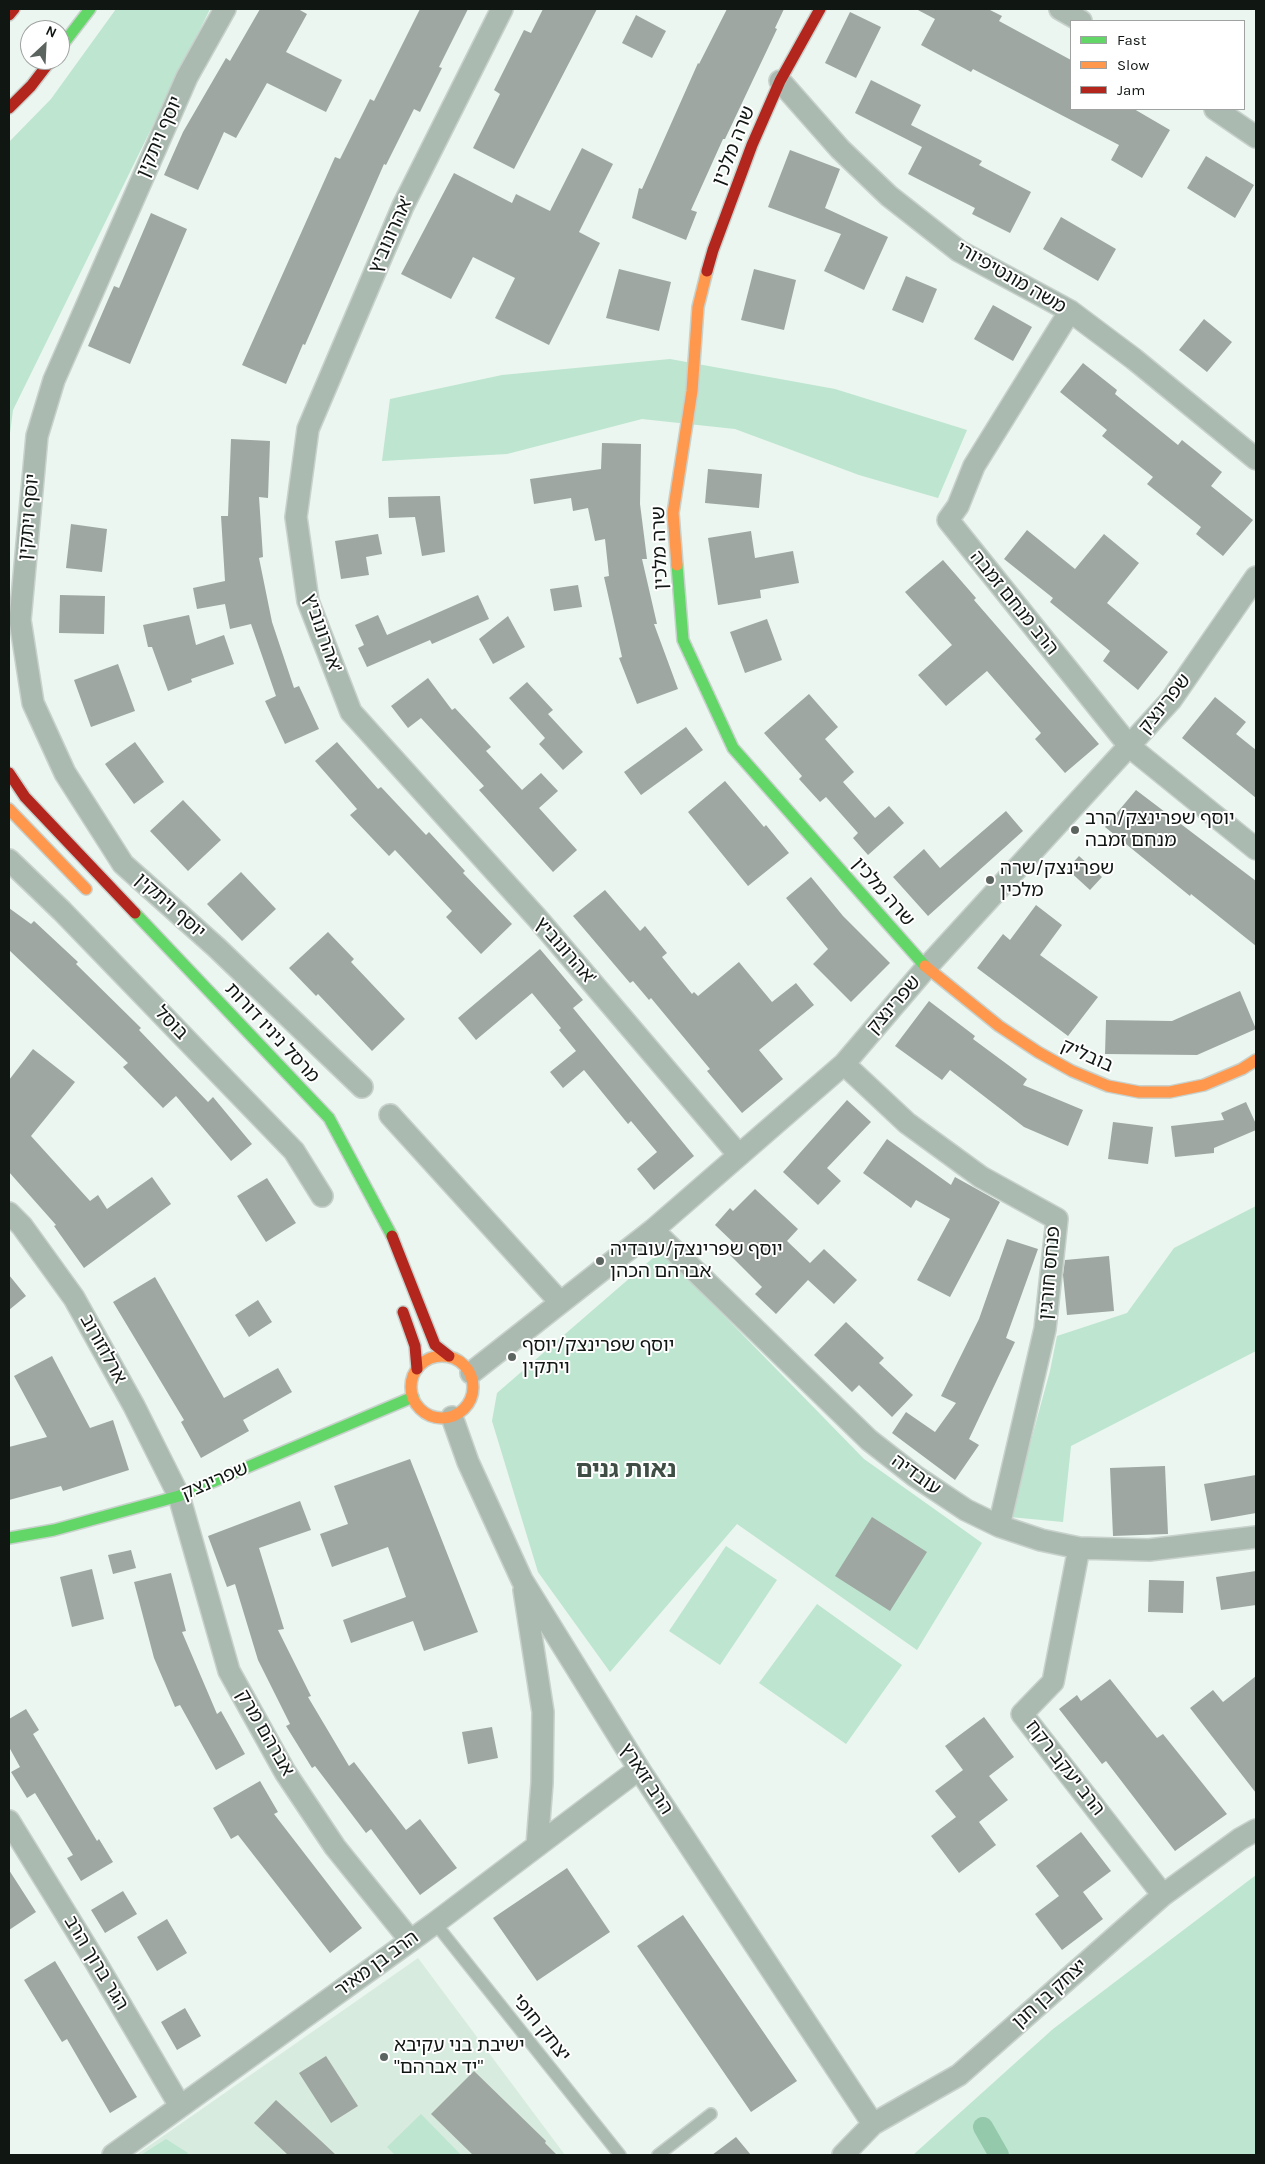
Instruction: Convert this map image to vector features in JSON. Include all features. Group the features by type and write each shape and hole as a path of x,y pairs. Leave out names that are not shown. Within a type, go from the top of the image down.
{"street":[{"path":"9,15 14,9"},
{"path":"70,35 90,9"},
{"name":"יוסף ויתקין","path":"225,9 187,77 54,380 37,436 14,623 33,703 65,773 123,864 216,946 362,1087"},
{"name":"אהרונוביץ'","path":"502,9 403,206 308,429 296,517 308,601 351,712 538,919 738,1154"},
{"name":"שרה מלכין","path":"820,9 780,81 752,145 713,250 698,307 692,391 673,513 683,640 733,748 926,968"},
{"path":"1060,9 1079,20"},
{"path":"9,108 31,86 43,70"},
{"name":"משה מונטיפיורי","path":"780,81 840,149 888,196 958,251 1070,311 1134,359 1256,459"},
{"path":"1216,110 1256,137"},
{"name":"הרב מנחם זמבה","path":"1070,311 974,466 958,506 948,520 1130,747 1256,849"},
{"name":"שפרינצק","path":"471,1373 653,1230 738,1154 844,1064 926,968 1171,700 1256,577"},
{"name":"מרסל ניניו דורות","path":"9,773 25,797 329,1118 396,1243 435,1345 449,1356"},
{"path":"9,809 97,900"},
{"name":"בוסל","path":"9,860 62,910 294,1151 322,1196"},
{"name":"בובליק","path":"926,968 999,1026 1038,1052 1072,1071 1108,1086 1139,1092 1170,1092 1204,1085 1242,1069 1256,1060"},
{"name":"פנחס חורגין","path":"844,1064 907,1123 981,1176 1057,1220 1045,1329 999,1526"},
{"path":"390,1115 560,1302"},
{"name":"ארלוזורוב","path":"9,1213 22,1226 74,1298 134,1406 179,1496"},
{"name":"עובדיה","path":"653,1230 869,1440 915,1476 966,1510 999,1526 1041,1540 1079,1548 1149,1550 1256,1537"},
{"path":"400,1304 415,1346 416,1369 411,1388 419,1408 440,1418 462,1412 471,1399 474,1383 471,1373 462,1362 449,1356 431,1358 416,1369"},
{"name":"שפרינצק","path":"9,1538 54,1530 179,1496 413,1397"},
{"name":"הרב זוארץ","path":"452,1416 468,1462 522,1580 639,1769 873,2124"},
{"name":"אברהם מרק","path":"179,1496 230,1671 285,1772 335,1847 410,1940"},
{"name":"הרב יעקב רקח","path":"1079,1548 1053,1682 1022,1714 1163,1894"},
{"path":"522,1580 543,1712 542,1783 537,1846"},
{"name":"הרב בן מאיר","path":"113,2155 435,1922 639,1769"},
{"name":"הגר ברוך הרב","path":"9,1821 95,1960 180,2106"},
{"name":"יצחק בן חנן","path":"844,2155 873,2124 959,2075 1163,1894 1240,1839 1256,1830"}],"lane":[{"name":"יצחק חופי","path":"435,1922 620,2155"},
{"path":"658,2155 711,2114"}],"shaded area":[{"name":"ישיבת בני עקיבא \"יד אברהם\"","path":"418,1958 565,2155 136,2155"}],"green space":[{"path":"116,9 210,9 13,410 9,441 9,142 51,99"},
{"path":"670,359 835,389 967,430 938,498 859,475 735,429 642,419 507,454 382,461 390,399 502,375"},
{"path":"1256,1206 1256,1351 1071,1446 1063,1522 1010,1517 1050,1371 1057,1336 1127,1313 1174,1248"},
{"path":"661,1251 864,1459 982,1543 917,1650 737,1524 610,1672 538,1572 492,1421 497,1393"},
{"path":"726,1546 777,1580 720,1665 669,1631"},
{"path":"817,1604 902,1665 846,1744 759,1683"},
{"path":"1256,1875 1256,2155 913,2155 1053,2029"},
{"path":"421,2114 461,2155 395,2155 387,2147"},
{"path":"166,2139 188,2153 186,2155 141,2155"}],"building":[{"path":"260,9 298,9 307,14 286,52 342,80 326,112 267,83 236,138 224,132 198,190 164,175 183,132 226,58 230,61"},
{"path":"420,9 468,9 439,67 442,68 420,112 414,109 386,165 384,164 286,384 242,365 335,157 340,159 370,99 374,101"},
{"path":"543,9 597,9 514,169 473,148 500,94 494,90 524,30 531,33"},
{"path":"727,9 784,9 775,28 777,29 725,139 723,139 691,210 697,212 686,240 632,218 639,188 642,189 698,63"},
{"path":"916,9 988,9 1002,16 999,21 1070,59 1070,110 1136,110 1170,130 1142,178 1111,160 1119,145 973,69 971,72 921,45 935,19"},
{"path":"850,12 881,27 856,78 825,63"},
{"path":"636,15 666,31 652,58 622,43"},
{"path":"871,80 921,105 911,125 982,161 979,165 1031,192 1010,233 972,214 975,208 908,174 922,147 855,113"},
{"path":"582,148 613,164 579,232 600,243 549,345 495,318 515,278 473,257 451,299 401,274 454,173 512,203 516,194 550,211"},
{"path":"790,150 840,169 825,208 888,237 864,290 824,271 841,234 768,207"},
{"path":"1206,156 1254,185 1235,218 1187,188"},
{"path":"151,213 187,229 130,364 88,346 114,286 119,288"},
{"path":"1061,217 1116,249 1098,281 1043,249"},
{"path":"619,269 671,282 659,331 606,318"},
{"path":"754,269 796,280 784,330 741,320"},
{"path":"906,276 937,289 923,323 892,310"},
{"path":"993,305 1032,327 1013,361 974,339"},
{"path":"1204,319 1232,342 1207,372 1179,350"},
{"path":"1083,363 1117,390 1115,394 1178,445 1182,440 1222,472 1211,486 1253,520 1223,556 1196,534 1201,527 1147,484 1153,477 1102,436 1107,430 1060,392"},
{"path":"231,439 270,441 268,498 259,497 263,557 259,558 272,622 294,688 299,686 319,729 285,744 265,701 276,696 251,624 230,629 225,604 197,609 193,588 225,581 221,516 228,516"},
{"path":"602,443 641,444 640,504 647,559 642,559 657,624 654,624 678,689 637,704 619,658 622,657 604,577 609,576 605,539 595,541 588,508 573,511 571,498 534,504 530,479 601,469"},
{"path":"708,469 762,474 759,508 705,503"},
{"path":"440,496 445,552 422,556 415,517 389,518 388,497"},
{"path":"71,524 107,529 102,572 66,568"},
{"path":"1027,530 1075,569 1104,534 1139,563 1107,603 1168,652 1138,690 1103,661 1110,651 1050,602 1053,598 1004,559"},
{"path":"751,531 755,558 793,551 799,583 760,590 761,598 718,605 708,538"},
{"path":"378,534 382,554 366,557 369,575 341,579 335,541"},
{"path":"943,560 976,598 974,600 1099,744 1065,773 1035,739 1041,733 987,671 946,706 918,675 952,645 905,592"},
{"path":"578,585 582,607 554,611 550,589"},
{"path":"60,595 105,596 104,634 59,633"},
{"path":"478,595 489,619 432,644 430,640 367,667 358,648 364,645 355,625 378,615 387,635"},
{"path":"189,615 196,645 224,635 234,664 191,679 192,682 168,691 152,647 148,647 143,625"},
{"path":"508,616 525,647 493,664 479,639"},
{"path":"767,619 782,660 745,673 730,632"},
{"path":"118,664 135,711 91,727 74,680"},
{"path":"428,678 452,710 455,708 491,747 486,751 522,790 541,773 558,791 539,808 577,850 553,872 479,790 484,786 421,718 408,728 391,706"},
{"path":"527,682 553,710 548,714 583,752 563,770 539,744 545,738 509,698"},
{"path":"809,694 838,727 825,739 854,772 843,782 875,818 889,806 904,823 868,855 853,838 858,833 826,797 820,802 799,779 802,776 764,733"},
{"path":"1215,697 1246,722 1236,734 1256,750 1256,798 1182,738"},
{"path":"686,727 703,750 641,795 624,772"},
{"path":"135,742 164,782 134,804 105,764"},
{"path":"337,742 378,789 381,787 426,835 429,832 465,871 463,873 512,924 481,954 446,917 452,911 395,850 389,856 350,815 357,809 315,761"},
{"path":"725,781 789,853 748,886 688,812"},
{"path":"1136,790 1256,881 1256,946 1191,894 1190,896 1105,827"},
{"path":"183,800 221,840 188,871 150,831"},
{"path":"1006,811 1023,831 928,916 893,877 924,849 940,868"},
{"path":"1079,856 1102,877 1090,890 1067,869"},
{"path":"241,872 276,909 242,941 207,904"},
{"path":"811,877 843,916 890,963 851,1002 813,964 828,949 786,898"},
{"path":"605,890 640,931 645,926 667,953 662,957 692,994 694,992 698,996 739,962 772,1002 796,983 814,1005 759,1050 783,1079 742,1113 707,1071 710,1069 651,998 649,1000 633,981 630,983 573,916"},
{"path":"1036,905 1062,925 1040,955 1098,997 1068,1036 977,968 1003,934 1010,940"},
{"path":"9,908 31,924 34,921 78,962 76,964 141,1028 139,1030 208,1102 213,1097 252,1144 231,1161 176,1096 163,1108 123,1067 128,1063 9,950"},
{"path":"328,932 354,959 351,962 405,1019 372,1051 318,994 316,996 289,968"},
{"path":"540,949 583,1000 573,1008 694,1156 654,1190 637,1169 657,1152 631,1121 628,1124 584,1070 563,1088 550,1072 576,1051 559,1030 561,1028 532,993 476,1040 458,1018"},
{"path":"1240,991 1256,1029 1197,1055 1105,1054 1106,1020 1172,1021"},
{"path":"929,1001 975,1036 973,1039 1027,1079 1023,1085 1083,1110 1068,1146 1024,1127 950,1070 942,1080 895,1046"},
{"path":"33,1049 75,1082 31,1136 90,1201 98,1195 107,1209 152,1177 171,1204 84,1268 54,1226 56,1225 9,1172 9,1080"},
{"path":"847,1100 871,1122 827,1168 841,1181 818,1205 783,1172"},
{"path":"1246,1102 1256,1124 1256,1130 1214,1148 1214,1153 1175,1157 1171,1126 1224,1120 1221,1113"},
{"path":"1113,1122 1153,1127 1148,1164 1108,1159"},
{"path":"887,1139 951,1185 955,1177 1000,1202 950,1297 917,1280 950,1219 916,1200 911,1208 863,1173"},
{"path":"267,1178 296,1223 266,1242 237,1196"},
{"path":"755,1189 798,1229 787,1241 810,1263 824,1249 857,1280 834,1304 808,1280 776,1314 755,1294 762,1287 730,1255 738,1247 715,1225 730,1208 733,1211"},
{"path":"1007,1239 1038,1249 1006,1338 1015,1342 969,1439 979,1445 955,1480 892,1433 906,1412 935,1432 956,1403 941,1396 979,1319"},
{"path":"1109,1256 1114,1311 1067,1315 1063,1275 1065,1260"},
{"path":"9,1275 26,1296 9,1310"},
{"path":"155,1277 224,1398 278,1368 292,1392 243,1420 249,1431 201,1458 181,1422 184,1420 113,1302"},
{"path":"258,1300 272,1322 249,1337 235,1315"},
{"path":"846,1322 884,1358 879,1363 913,1395 892,1417 859,1385 852,1392 814,1355"},
{"path":"52,1356 90,1428 113,1420 129,1470 63,1491 61,1486 9,1500 9,1447 47,1437 14,1376"},
{"path":"410,1459 478,1632 424,1651 413,1621 351,1643 343,1620 406,1597 388,1547 332,1567 320,1534 348,1524 334,1486"},
{"path":"1165,1466 1168,1534 1113,1536 1110,1468"},
{"path":"1256,1475 1256,1513 1211,1521 1204,1484"},
{"path":"300,1501 311,1530 259,1548 284,1629 278,1630 311,1696 308,1697 349,1766 354,1762 406,1830 420,1819 457,1868 420,1895 371,1829 366,1833 315,1766 312,1768 286,1726 290,1724 258,1660 235,1584 227,1587 208,1536"},
{"path":"872,1517 927,1552 890,1611 835,1576"},
{"path":"131,1550 136,1568 113,1574 108,1555"},
{"path":"92,1569 104,1619 72,1627 60,1577"},
{"path":"1256,1571 1256,1605 1221,1610 1216,1577"},
{"path":"171,1573 186,1631 182,1632 217,1714 221,1711 245,1754 216,1770 180,1705 175,1707 154,1658 134,1582"},
{"path":"1149,1580 1184,1581 1183,1613 1148,1612"},
{"path":"1256,1676 1256,1793 1190,1708 1213,1690 1223,1702"},
{"path":"1110,1679 1157,1738 1163,1734 1227,1814 1175,1851 1106,1761 1102,1764 1059,1709 1077,1695 1081,1701"},
{"path":"26,1709 39,1730 33,1734 97,1841 99,1839 113,1862 81,1881 67,1858 73,1855 35,1793 27,1798 11,1772 20,1767 9,1747 9,1719"},
{"path":"984,1717 1014,1757 989,1776 1008,1800 979,1822 996,1845 959,1873 931,1836 956,1817 935,1791 963,1770 945,1746"},
{"path":"492,1727 498,1758 468,1764 462,1732"},
{"path":"260,1781 278,1812 274,1814 362,1928 330,1953 238,1835 231,1839 213,1808"},
{"path":"1081,1832 1111,1871 1083,1892 1103,1919 1062,1950 1035,1914 1059,1896 1036,1866"},
{"path":"567,1868 610,1932 537,1981 493,1918"},
{"path":"9,1870 36,1912 9,1930"},
{"path":"123,1891 137,1914 105,1933 91,1910"},
{"path":"683,1915 797,2081 751,2112 637,1946"},
{"path":"167,1919 187,1953 157,1971 137,1937"},
{"path":"55,1961 137,2097 110,2113 67,2039 62,2042 24,1980"},
{"path":"185,2008 201,2036 177,2050 161,2022"},
{"path":"326,2056 358,2106 331,2123 299,2073"},
{"path":"474,2071 546,2141 545,2143 557,2155 473,2155 431,2114"},
{"path":"276,2100 336,2155 288,2155 254,2123"},
{"path":"736,2137 751,2155 712,2155"}],"waterway":[{"path":"983,2127 999,2155"}],"traffic: fast":[{"path":"70,35 90,9"},
{"path":"677,565 683,640 733,748 925,966"},
{"path":"135,913 329,1118 392,1236"},
{"path":"9,1538 54,1530 179,1496 413,1397"}],"traffic: slow":[{"path":"677,565 673,513 692,391 698,307 707,271"},
{"path":"9,809 86,889"},
{"path":"925,966 999,1026 1038,1052 1072,1071 1108,1086 1139,1092 1170,1092 1204,1085 1242,1069 1256,1060"},
{"path":"442,1356 454,1358 464,1365 471,1375 473,1387 471,1399 464,1409 454,1416 442,1418 430,1416 420,1409 413,1399 411,1387 413,1375 420,1365 430,1358 442,1356"}],"traffic: jam":[{"path":"9,15 14,9"},
{"path":"707,271 752,145 780,81 820,9"},
{"path":"9,108 31,86 43,70"},
{"path":"9,773 25,797 135,913"},
{"path":"392,1236 435,1345 449,1356"},
{"path":"403,1312 415,1346 417,1369"}],"place":[{"name":"יוסף שפרינצק/הרב מנחם זמבה","path":"1075,830"},
{"name":"שפרינצק/שרה מלכין","path":"990,880"},
{"name":"יוסף שפרינצק/עובדיה אברהם הכהן","path":"600,1261"},
{"name":"יוסף שפרינצק/יוסף ויתקין","path":"512,1357"},
{"name":"ישיבת בני עקיבא \"יד אברהם\"","path":"384,2057"}],"district":[{"name":"נאות גנים","path":"626,1470"}]}
